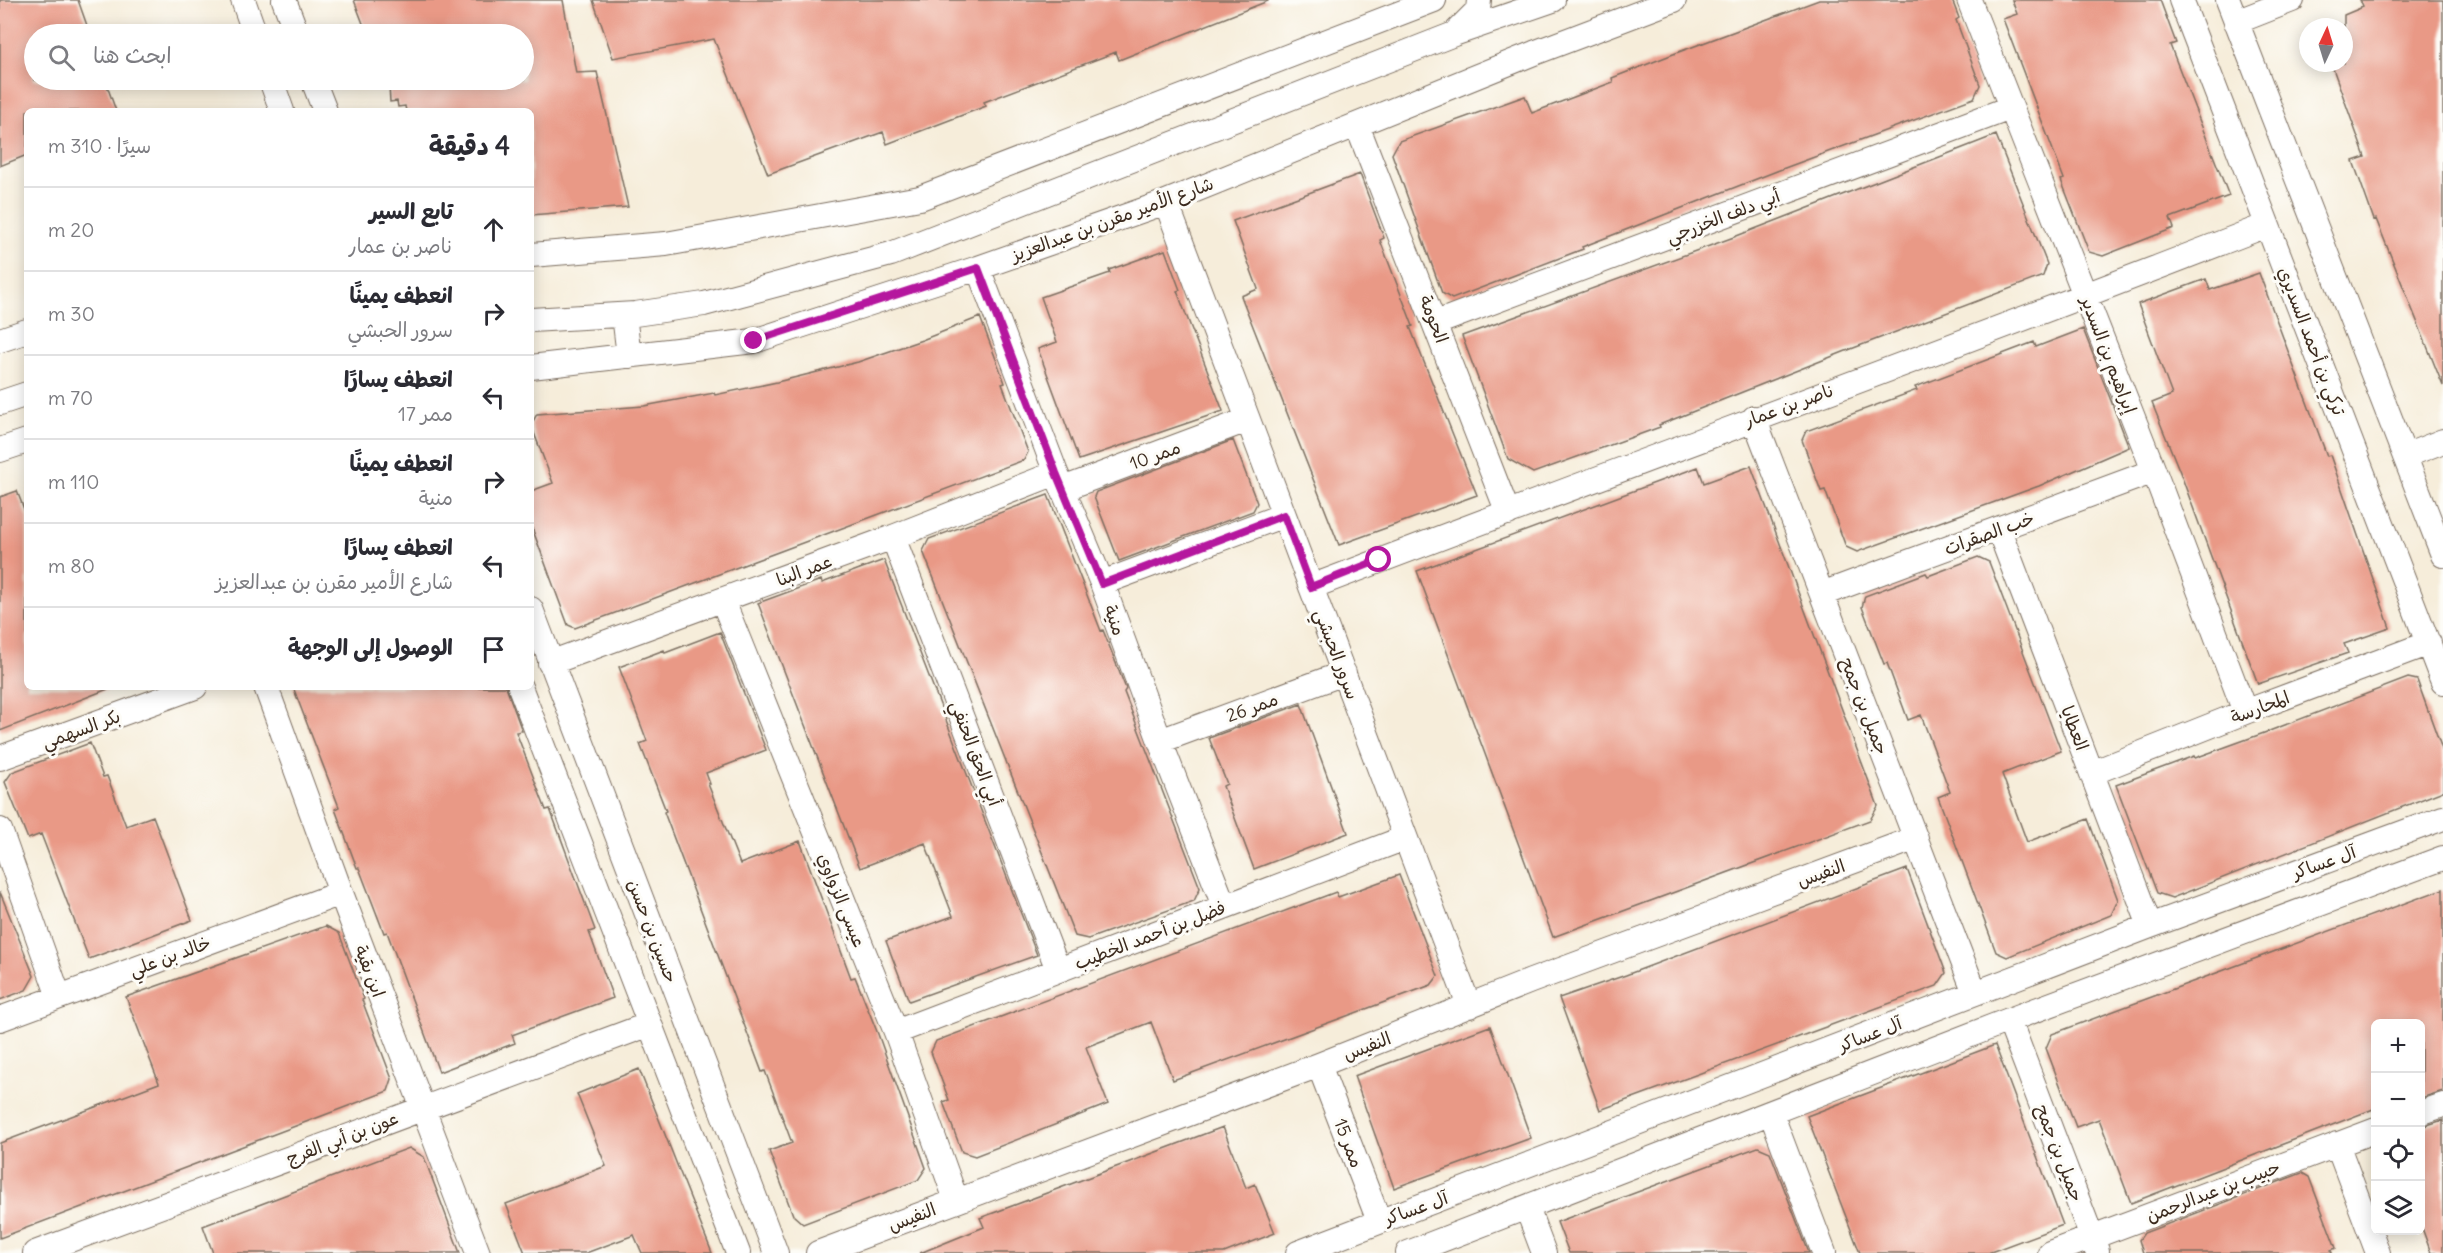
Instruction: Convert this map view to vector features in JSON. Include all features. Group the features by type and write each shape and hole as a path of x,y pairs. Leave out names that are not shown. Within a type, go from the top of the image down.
{"street":[{"path":"243,0 251,24"},
{"path":"284,0 293,24"},
{"path":"534,255 666,244 920,198 1434,0"},
{"path":"1454,34 1478,10 1479,0"},
{"path":"534,320 624,315 704,304 891,254 1454,34 1553,0"},
{"name":"شارع الأمير مقرن بن عبدالعزيز","path":"534,367 754,341 978,268 1166,202 1674,0"},
{"name":"إبراهيم بن السدير","path":"1969,0 2154,471 2245,712"},
{"name":"تركي بن أحمد السديري","path":"2181,0 2443,682"},
{"path":"2292,0 2232,11 2443,555"},
{"path":"275,90 281,108"},
{"path":"317,90 324,108"},
{"name":"أبي دلف الخزرجي","path":"1436,323 2010,108"},
{"name":"الحومة","path":"1357,125 1436,323 1508,513"},
{"name":"سرور الحبشي","path":"1166,202 1469,1006"},
{"name":"ناصر بن عمار","path":"1311,587 1754,418 2085,296 2267,225"},
{"name":"منية","path":"978,268 1102,584 1224,906"},
{"path":"624,315 629,356"},
{"path":"0,340 24,332"},
{"path":"0,403 24,395"},
{"name":"جميل بن جمح","path":"1754,418 1976,993"},
{"name":"ممر 10","path":"1060,481 1247,420"},
{"path":"2405,456 2443,441"},
{"path":"0,450 24,442"},
{"name":"خب الصقرات","path":"1822,594 2000,530 2154,471"},
{"name":"عمر البنا","path":"550,663 893,537 1060,481"},
{"path":"1102,584 1284,515"},
{"name":"العطايا","path":"2000,530 2150,926"},
{"name":"أبي الحق الحنفي","path":"893,537 1058,970"},
{"name":"عيسى الزواوي","path":"723,601 896,1032 956,1200"},
{"name":"حسين بن حسن","path":"534,618 777,1253"},
{"name":"المحارسة","path":"2092,773 2245,712 2429,643"},
{"name":"ممر 26","path":"1160,741 1344,673"},
{"name":"بكر السهمي","path":"0,758 187,690"},
{"name":"ابن بقية","path":"267,690 341,893 478,1253"},
{"name":"حسين بن حسن","path":"521,690 738,1253"},
{"name":"آل عساكر","path":"1298,1253 2150,926 2437,825"},
{"path":"0,830 59,997"},
{"name":"فضل بن أحمد الخطيب","path":"896,1032 1405,838"},
{"name":"النفيس","path":"818,1253 1916,838"},
{"name":"آل عساكر","path":"1408,1253 2009,1020 2440,857"},
{"name":"خالد بن علي","path":"0,1019 341,893"},
{"name":"جميل بن جمح","path":"2009,1020 2095,1245"},
{"name":"عون بن أبي الفرج","path":"35,1253 650,1024"},
{"name":"ممر 15","path":"1319,1065 1379,1221"},
{"path":"2425,1112 2443,1105"},
{"path":"1771,1113 1824,1253"},
{"name":"حبيب بن عبدالرحمن","path":"2050,1253 2095,1245 2371,1132"},
{"path":"2337,1144 2378,1253"},
{"path":"1576,1148 1589,1183"},
{"path":"1527,1208 1544,1253"}],"building":[{"path":"0,0 78,0 86,24 24,24 24,90 109,90 115,108 24,108 24,156 0,166"},
{"path":"354,0 563,0 576,73 597,72 628,207 534,215 534,108 405,108 405,106 398,107 397,101 390,102 389,90 534,90 534,24 363,24"},
{"path":"593,0 1268,1 1119,60 1116,52 984,102 986,106 887,144 883,132 768,174 714,39 613,58"},
{"path":"1819,0 1952,0 1959,18 1956,20 1980,85 1974,98 1782,169 1452,299 1442,293 1392,154 1399,141 1525,96 1532,113 1613,82 1612,78"},
{"path":"2012,0 2160,0 2176,43 2170,45 2229,196 2170,218 2174,228 2103,256 2089,252 2061,180 2064,179 2003,19 2017,14"},
{"path":"2360,0 2443,0 2443,386 2376,219 2374,220 2353,161 2365,157 2334,72 2353,72 2353,18 2344,18 2344,15 2363,7"},
{"path":"1996,135 2047,264 2043,276 1851,349 1659,425 1660,427 1533,473 1508,459 1462,336 1734,237"},
{"path":"1360,174 1384,238 1380,240 1413,326 1410,327 1477,495 1339,545 1241,296 1258,289 1233,221"},
{"path":"1165,250 1180,290 1177,291 1223,411 1079,460 1038,349 1057,342 1041,297 1110,273 1109,270"},
{"path":"2259,273 2327,456 2330,455 2390,628 2344,644 2348,653 2258,684 2180,472 2152,403 2172,395 2138,304 2206,279 2210,290"},
{"path":"980,317 1028,452 1024,460 575,628 568,625 534,533 534,490 553,483 534,433 534,420 537,414 644,406 714,393 715,395 858,362"},
{"path":"2083,329 2129,447 2039,486 1857,552 1846,547 1825,490 1821,491 1802,440 1806,431 1917,390 1915,387 2034,342 2036,347"},
{"path":"1233,440 1257,503 1253,511 1119,561 1094,497 1096,492"},
{"path":"1751,466 1878,806 1870,820 1553,937 1417,571 1698,467 1704,483"},
{"path":"17,491 24,509 24,690 105,690 0,731 0,497"},
{"path":"1048,495 1126,689 1124,692 1200,888 1194,901 1088,939 1075,936 923,551 929,539"},
{"path":"1978,557 1989,562 2061,751 2002,774 2027,842 2088,819 2118,900 2111,915 2007,957 1996,952 1938,797 1950,792 1921,715 1908,720 1887,663 1884,664 1862,607 1865,596 1926,573 1928,576"},
{"path":"884,560 1037,955 909,1001 886,941 953,916 925,843 860,868 758,603"},
{"path":"720,632 766,750 706,773 710,784 708,784 740,864 800,841 851,978 855,977 878,1034 926,1168 918,1180 803,1224 793,1215 769,1151 792,1143 765,1071 762,1072 664,812 666,811 640,744 647,741 619,667 664,650 665,653"},
{"path":"2408,678 2417,680 2443,752 2443,791 2172,898 2157,893 2116,785 2264,733"},
{"path":"294,690 507,690 522,731 516,732 546,810 550,809 595,930 589,932 613,998 512,1035 515,1043 439,1072 387,932 384,933 359,868 357,868 335,809 339,807"},
{"path":"1301,704 1348,833 1254,869 1223,786 1227,784 1209,738"},
{"path":"90,743 103,777 107,776 126,826 153,816 192,920 89,959 41,834 28,839 5,782 12,772"},
{"path":"1907,869 1946,973 1937,986 1600,1110 1559,998"},
{"path":"1399,875 1438,976 1431,985 1173,1080 1151,1022 1086,1047 1108,1104 975,1156 962,1152 943,1102 949,1100 931,1052 936,1041 1336,892 1338,897"},
{"path":"2443,889 2443,1091 2425,1097 2425,1019 2371,1019 2371,1110 2131,1203 2099,1119 2076,1127 2046,1048 2052,1034"},
{"path":"0,892 34,976 26,990 0,1000"},
{"path":"326,926 339,933 364,999 362,1000 392,1079 388,1091 0,1238 0,1143 159,1083 126,997"},
{"path":"1490,1026 1531,1138 1394,1188 1354,1076"},
{"path":"1995,1045 2063,1225 1988,1253 1860,1253 1807,1116"},
{"path":"639,1069 712,1253 642,1253 634,1235 586,1253 525,1253 506,1204 606,1166 577,1094"},
{"path":"2443,1120 2443,1253 2431,1253 2425,1235 2425,1126"},
{"path":"1223,1127 1246,1188 1255,1184 1275,1233 1224,1253 920,1253 984,1227 980,1218"},
{"path":"1758,1147 1770,1152 1809,1253 1569,1253 1557,1222"},
{"path":"409,1148 424,1157 460,1253 213,1253 203,1226"},
{"path":"2302,1173 2309,1177 2336,1248 2331,1250 2332,1253 2143,1253 2139,1240 2144,1233"}],"route":[{"path":"754,341 978,268 1056,473 1102,584 1284,515 1311,587 1379,560"}]}
